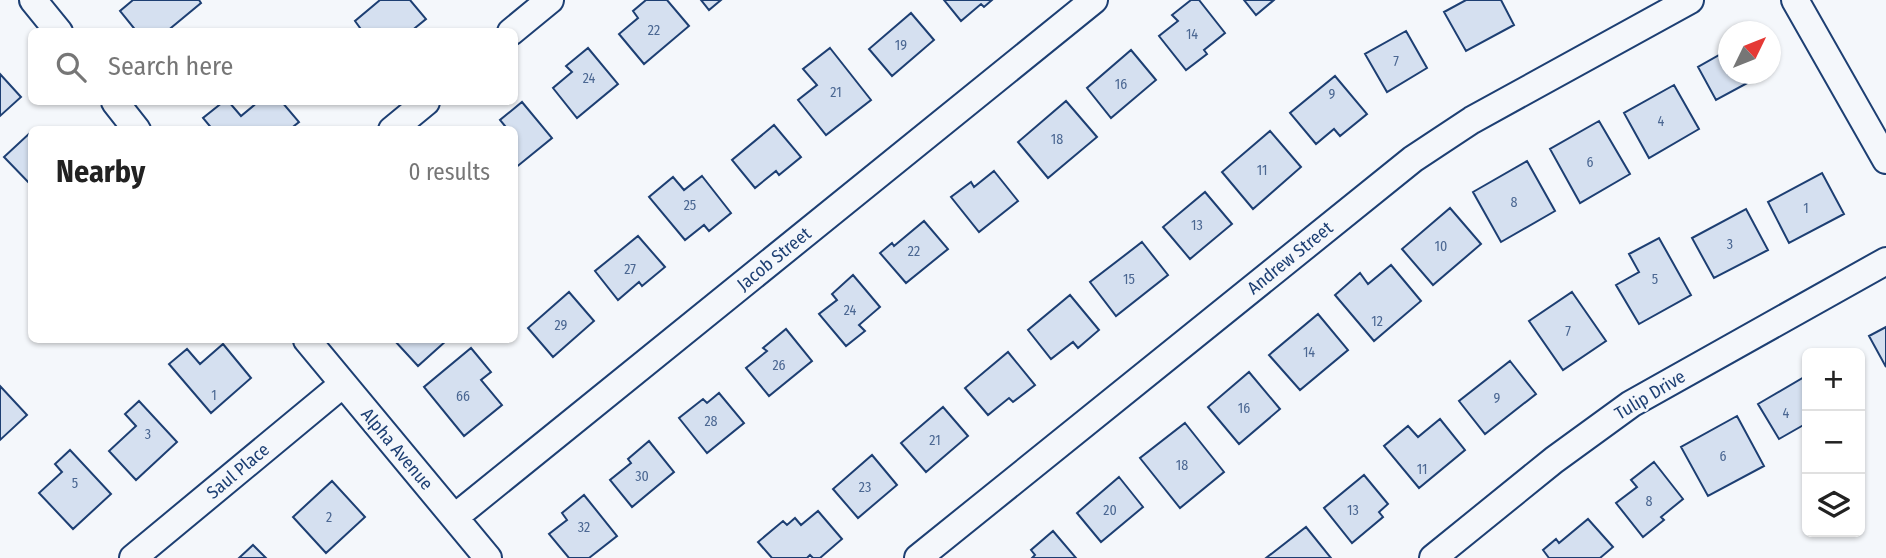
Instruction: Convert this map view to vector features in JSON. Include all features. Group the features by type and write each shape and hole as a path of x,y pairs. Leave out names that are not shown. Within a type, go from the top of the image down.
{"street":[{"path":"33,0 55,28"},
{"path":"516,28 550,0"},
{"name":"Jacob Street","path":"455,517 1094,0"},
{"name":"Andrew Street","path":"918,558 1413,159 1472,120 1690,0"},
{"path":"1795,0 1886,160"},
{"path":"117,105 134,126"},
{"path":"397,126 422,105"},
{"name":"Tulip Drive","path":"1433,558 1554,460 1631,404 1886,261"},
{"name":"Alpha Avenue","path":"309,343 488,558"},
{"name":"Saul Place","path":"133,558 343,384"}],"building":[{"path":"133,0 199,0 201,3 171,28 134,28 120,11"},
{"path":"380,0 410,0 426,19 415,28 360,28 355,21"},
{"path":"646,0 667,0 689,26 644,64 619,34 638,18 633,11"},
{"path":"701,0 721,0 709,10"},
{"path":"944,0 992,0 984,7 981,4 961,21"},
{"path":"1191,0 1199,0 1225,33 1204,50 1207,54 1186,70 1159,36 1178,21 1172,15"},
{"path":"1244,0 1274,0 1256,15"},
{"path":"1466,0 1501,0 1514,25 1466,51 1444,12"},
{"path":"911,13 934,40 892,76 869,49"},
{"path":"1406,31 1427,68 1387,92 1365,54"},
{"path":"588,48 618,84 577,118 553,88 572,72 566,66"},
{"path":"830,48 871,100 826,135 798,100 817,85 803,69"},
{"path":"1131,50 1156,80 1111,118 1087,88"},
{"path":"1718,56 1718,84 1746,84 1716,100 1698,67"},
{"path":"0,74 21,97 0,116"},
{"path":"1335,76 1367,114 1340,136 1334,129 1316,144 1290,113"},
{"path":"1674,85 1699,129 1649,158 1624,113"},
{"path":"1066,101 1097,137 1048,178 1018,142"},
{"path":"522,102 552,138 518,166 518,126 505,126 500,120"},
{"path":"219,105 232,105 241,116 254,105 285,105 299,122 294,126 210,126 203,118"},
{"path":"1599,121 1630,174 1580,203 1550,149"},
{"path":"774,125 801,157 779,175 776,171 755,188 732,160"},
{"path":"1270,131 1301,167 1253,209 1222,172"},
{"path":"28,135 28,182 4,157"},
{"path":"1527,161 1555,211 1501,242 1473,192"},
{"path":"994,171 1018,201 979,232 951,197 971,182 974,187"},
{"path":"1822,173 1844,214 1789,243 1768,202"},
{"path":"702,176 731,213 709,231 704,225 685,240 649,197 673,177 684,190"},
{"path":"1205,192 1232,224 1190,259 1163,227"},
{"path":"1450,208 1481,244 1433,285 1402,249"},
{"path":"1746,209 1768,250 1714,278 1692,238"},
{"path":"924,221 948,249 906,283 880,253 892,243 894,246"},
{"path":"638,236 665,267 642,286 639,282 618,300 595,271"},
{"path":"1659,238 1691,295 1639,324 1616,285 1639,272 1629,254"},
{"path":"1142,242 1168,275 1116,316 1090,282"},
{"path":"1391,265 1421,301 1374,341 1335,295 1360,273 1368,284"},
{"path":"853,275 880,307 859,325 865,331 846,346 819,314 837,300 832,294"},
{"path":"569,292 594,321 553,357 528,328"},
{"path":"1572,292 1606,341 1563,370 1529,321"},
{"path":"1070,295 1099,330 1078,348 1073,342 1051,359 1028,330"},
{"path":"1318,314 1348,350 1300,390 1269,355"},
{"path":"1886,327 1886,367 1869,336"},
{"path":"786,329 812,361 769,396 746,368 767,351 763,348"},
{"path":"397,343 444,343 418,366"},
{"path":"223,344 251,378 211,413 169,364 187,349 200,364"},
{"path":"471,348 491,372 481,380 502,405 464,436 424,387"},
{"path":"1008,352 1035,385 1013,402 1009,398 988,415 965,388"},
{"path":"1510,361 1536,394 1485,434 1459,401"},
{"path":"1249,372 1280,409 1239,444 1208,407"},
{"path":"1802,378 1802,426 1779,439 1758,404"},
{"path":"0,386 27,415 0,440"},
{"path":"719,393 744,423 707,453 679,418 703,399 707,403"},
{"path":"139,401 177,442 136,480 109,451 136,426 125,414"},
{"path":"943,407 968,436 926,472 901,443"},
{"path":"1737,416 1764,466 1708,496 1681,447"},
{"path":"1440,419 1465,450 1419,488 1384,446 1408,426 1418,437"},
{"path":"1185,423 1224,472 1180,508 1140,458"},
{"path":"649,441 674,472 632,507 610,480 631,463 628,459"},
{"path":"70,450 111,494 73,529 39,493 62,472 55,464"},
{"path":"872,455 897,485 858,518 833,489"},
{"path":"1654,462 1683,499 1661,517 1664,520 1643,537 1616,503 1637,487 1631,480"},
{"path":"1364,475 1388,504 1379,512 1383,517 1352,543 1324,508"},
{"path":"1119,477 1143,507 1101,542 1077,513"},
{"path":"332,481 365,517 326,553 293,517"},
{"path":"584,495 617,536 589,558 569,558 549,534 567,520 562,513"},
{"path":"818,511 842,539 820,558 810,555 807,558 772,558 758,542 783,521 787,525 795,518 801,525"},
{"path":"1588,519 1613,547 1600,558 1549,558 1543,550 1556,539 1559,543"},
{"path":"1306,527 1331,558 1266,558"},
{"path":"1053,531 1076,558 1032,558 1035,555 1031,550"},
{"path":"253,545 266,558 239,558"}]}
